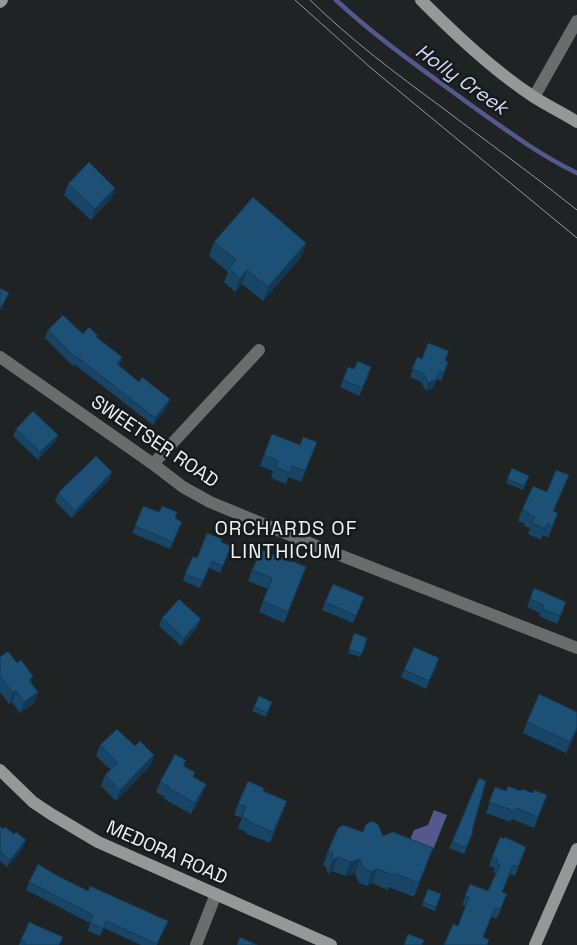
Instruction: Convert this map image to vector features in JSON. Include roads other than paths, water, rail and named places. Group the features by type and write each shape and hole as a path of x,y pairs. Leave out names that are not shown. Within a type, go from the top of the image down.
{"street":[{"path":"421,0 492,66 534,97 577,122"},
{"path":"534,97 577,21"},
{"path":"153,464 259,350"},
{"name":"SWEETSER ROAD","path":"0,357 183,487 210,502 319,547 577,648"},
{"name":"MEDORA ROAD","path":"0,770 33,802 98,842 332,945"},
{"path":"535,945 577,849"},
{"path":"196,945 216,894"}],"water":[{"path":"434,810 447,815 433,850 410,840 414,830 428,825"}],"waterway":[{"name":"Holly Creek","path":"336,0 384,41 468,103 535,149 577,173"}],"tram line":[{"path":"295,0 371,68 577,238"},
{"path":"310,0 357,42 390,68 577,210"}],"district":[{"name":"ORCHARDS OF LINTHICUM","path":"286,540"}]}
